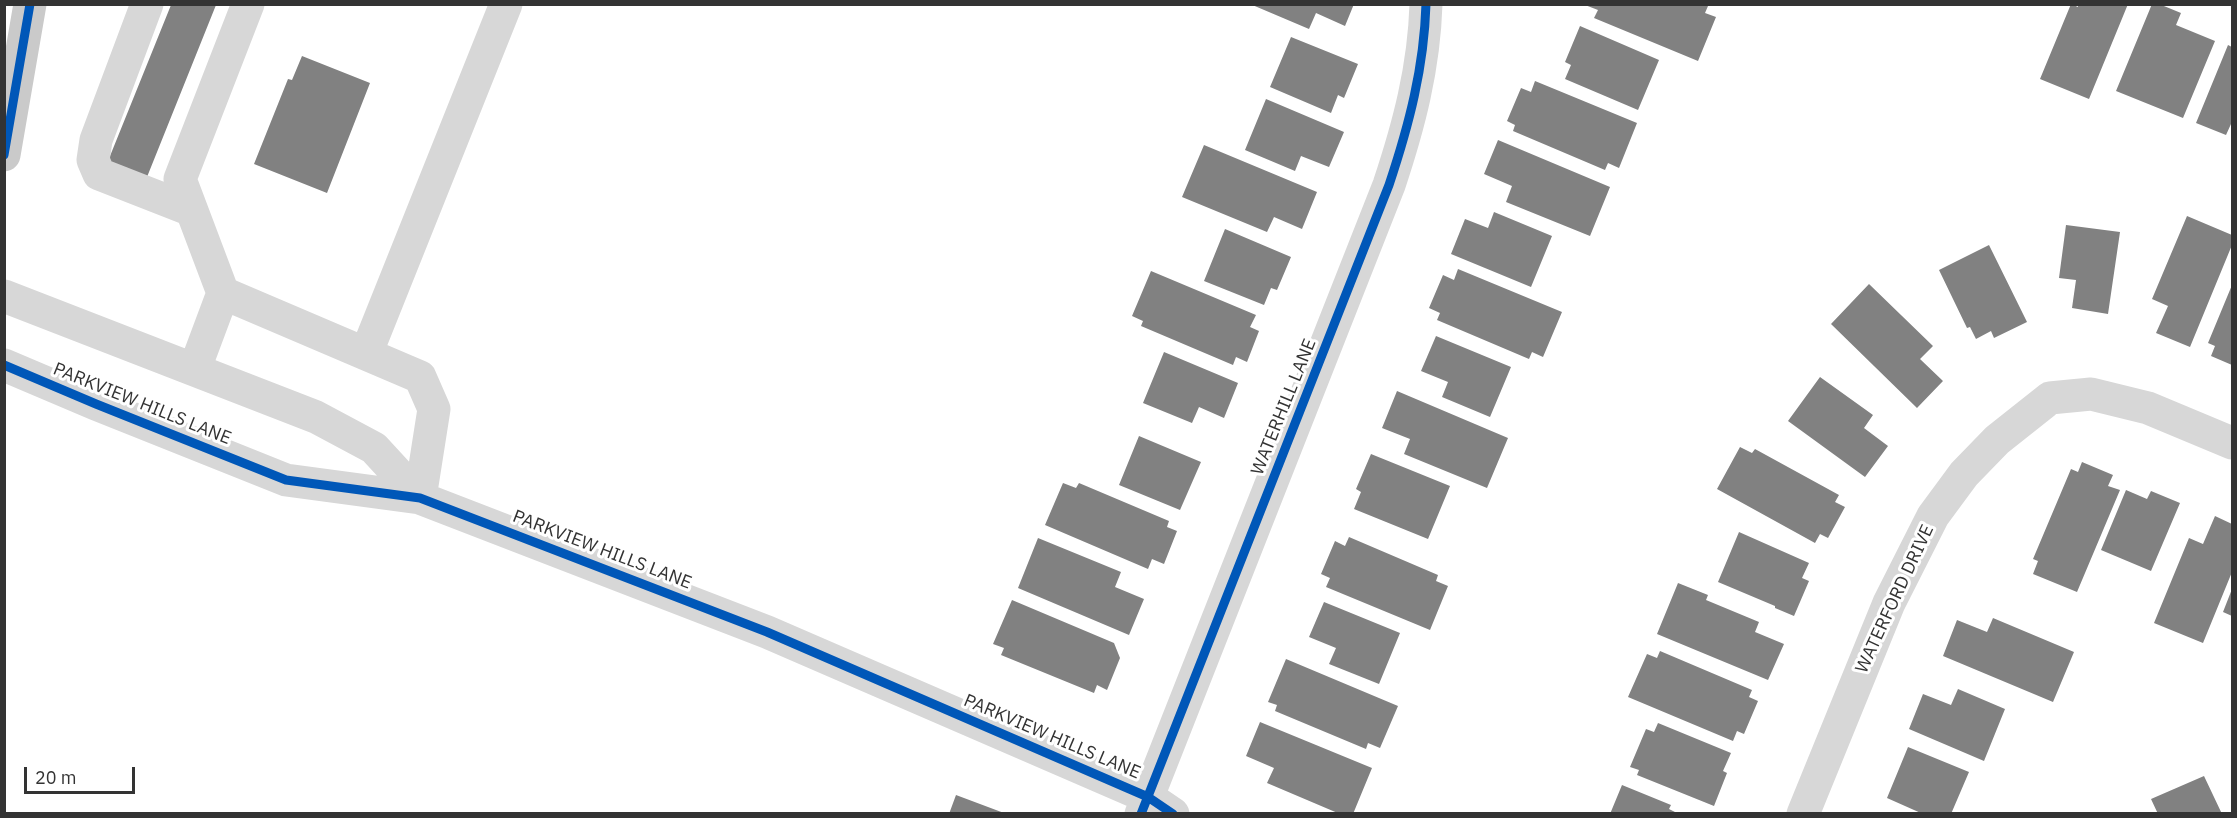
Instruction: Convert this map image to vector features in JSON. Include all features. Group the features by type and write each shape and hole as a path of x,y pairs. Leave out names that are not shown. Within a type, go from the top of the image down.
{"main road":[{"path":"4,155 30,4"}],"street":[{"path":"147,4 96,140 93,160 99,174 191,210"},
{"path":"195,368 223,292 180,179 248,4"},
{"path":"366,354 506,4"},
{"name":"WATERHILL LANE","path":"1154,808 1389,185 1406,134 1425,44 1426,4"},
{"path":"223,292 420,377 434,409 420,498"},
{"name":"PARKVIEW HILLS LANE","path":"4,296 195,368 316,417 374,448 420,498"},
{"name":"PARKVIEW HILLS LANE","path":"4,365 286,480 420,498 767,632 1154,808"},
{"name":"WATERFORD DRIVE","path":"1803,813 1889,603 1933,516 1964,474 1997,440 2050,398 2091,394 2148,408 2232,443"}],"building":[{"path":"1250,4 1354,4 1345,26 1316,13 1309,29"},
{"path":"1704,4 1708,6 1705,13 1716,17 1698,61 1594,18 1598,10 1585,5"},
{"path":"2071,4 2078,7 2078,4 2128,4 2089,99 2040,79"},
{"path":"2152,4 2159,4 2181,13 2176,25 2215,41 2183,118 2116,91"},
{"path":"171,5 216,5 147,177 108,161"},
{"path":"1580,26 1659,60 1638,110 1565,79 1571,65 1565,62"},
{"path":"1291,37 1358,64 1344,98 1338,95 1331,113 1270,87"},
{"path":"2228,45 2232,47 2232,124 2226,135 2196,123"},
{"path":"302,56 370,83 327,193 254,164 288,79 292,80"},
{"path":"1535,81 1637,123 1619,168 1608,163 1605,170 1513,131 1515,125 1507,121 1521,88 1531,92"},
{"path":"1266,99 1344,132 1329,167 1301,156 1295,171 1245,150"},
{"path":"1498,140 1610,187 1590,236 1506,202 1512,186 1484,174"},
{"path":"1204,145 1317,192 1302,229 1274,217 1267,232 1182,197"},
{"path":"1494,212 1552,236 1531,287 1451,254 1465,219 1488,228"},
{"path":"2187,216 2232,235 2232,245 2190,347 2156,333 2168,306 2152,299"},
{"path":"2066,225 2120,232 2108,314 2072,308 2076,280 2059,278"},
{"path":"1225,229 1291,257 1277,290 1271,288 1264,305 1204,281"},
{"path":"1989,245 2027,322 1994,338 1991,331 1976,339 1970,327 1967,328 1939,270"},
{"path":"1458,269 1562,312 1543,357 1532,352 1529,359 1437,320 1440,313 1429,308 1443,275 1454,280"},
{"path":"1151,271 1256,315 1250,327 1259,331 1247,362 1236,357 1233,365 1141,326 1143,321 1132,316"},
{"path":"1869,284 1933,346 1920,359 1943,381 1917,408 1831,324"},
{"path":"2232,285 2232,365 2211,356 2215,346 2208,343"},
{"path":"1436,336 1511,367 1490,417 1442,397 1448,382 1421,371"},
{"path":"1164,352 1238,383 1224,418 1199,407 1192,423 1143,403"},
{"path":"1820,377 1873,415 1864,428 1888,446 1865,477 1788,421"},
{"path":"1397,391 1508,438 1487,488 1404,454 1410,439 1382,428"},
{"path":"1139,436 1201,462 1180,510 1119,485"},
{"path":"1740,447 1752,453 1755,449 1839,495 1835,502 1845,507 1828,538 1820,534 1815,543 1717,489"},
{"path":"1371,454 1450,486 1428,539 1354,509 1361,492 1356,489"},
{"path":"2082,462 2113,475 2108,486 2120,490 2077,592 2033,574 2038,561 2033,559 2071,469 2078,472"},
{"path":"1063,483 1076,488 1079,483 1169,521 1167,527 1177,531 1164,564 1152,559 1148,569 1045,525"},
{"path":"2126,490 2147,499 2151,491 2180,503 2151,571 2101,550"},
{"path":"2215,516 2232,524 2232,572 2203,643 2154,623 2189,538 2203,544"},
{"path":"1739,532 1809,563 1802,578 1809,581 1794,616 1718,582"},
{"path":"1349,537 1438,575 1436,581 1448,586 1430,630 1326,587 1330,578 1321,574 1335,541 1345,546"},
{"path":"1038,538 1121,572 1115,587 1144,599 1129,635 1018,588"},
{"path":"1678,583 1708,595 1706,600 1759,622 1755,632 1784,644 1768,680 1657,634"},
{"path":"2232,589 2232,616 2223,612"},
{"path":"1012,600 1114,643 1120,658 1107,690 1097,685 1094,693 1001,655 1004,648 993,644"},
{"path":"1324,602 1400,633 1379,684 1329,664 1336,648 1309,637"},
{"path":"1993,618 2074,652 2053,702 1943,656 1957,620 1987,632"},
{"path":"1660,651 1752,690 1749,697 1758,701 1744,734 1737,731 1733,741 1628,697 1647,654 1657,658"},
{"path":"1286,659 1398,706 1380,748 1368,743 1366,749 1275,711 1277,705 1268,702"},
{"path":"1958,689 2005,709 1984,761 1909,729 1923,694 1951,705"},
{"path":"1260,722 1372,768 1353,814 1340,814 1267,783 1274,768 1246,756"},
{"path":"1658,723 1731,753 1723,771 1727,773 1714,806 1637,775 1639,770 1630,767 1646,729 1654,732"},
{"path":"1908,747 1969,772 1951,814 1923,814 1887,798"},
{"path":"2204,776 2222,814 2158,814 2151,799"},
{"path":"1622,785 1671,805 1669,809 1679,814 1610,814"},
{"path":"956,795 1004,813 1004,814 949,814"}],"cycle path":[{"path":"4,155 30,4"},
{"path":"1141,814 1389,185 1419,74 1426,4"},
{"path":"4,365 286,480 420,498 767,632 1148,797 1173,814"}]}
